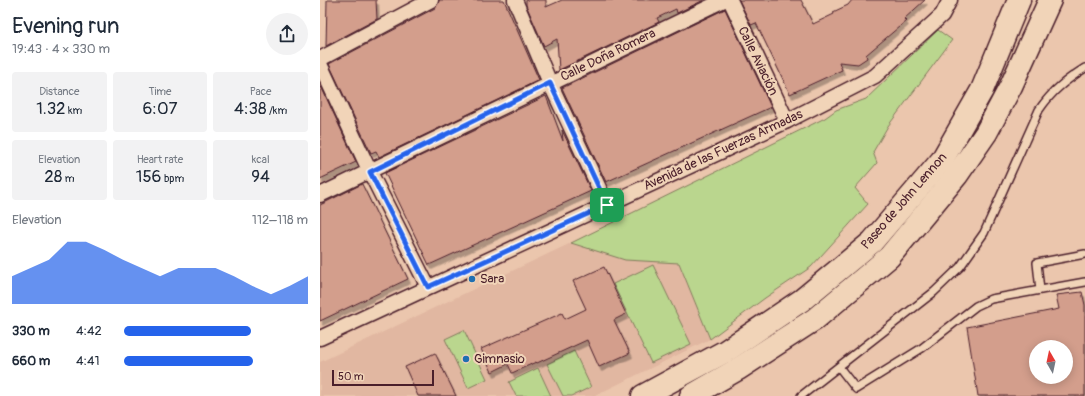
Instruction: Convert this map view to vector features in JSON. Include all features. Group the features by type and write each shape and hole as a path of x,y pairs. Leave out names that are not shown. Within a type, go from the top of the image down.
{"highway":[{"name":"Paseo de John Lennon","path":"643,396 726,351 802,300 872,242 942,160 982,90 1019,0"},
{"name":"Paseo de John Lennon","path":"691,396 738,369 815,319 889,257 957,175 986,133 1011,86 1050,0"}],"street":[{"path":"320,59 431,0"},
{"path":"515,0 550,83 607,205"},
{"name":"Calle Doña Romera","path":"320,195 724,0"},
{"name":"Calle Aviación","path":"730,0 787,121"},
{"name":"Avenida de las Fuerzas Armadas","path":"320,338 787,121 875,76 942,15 950,0"},
{"path":"320,64 370,172 428,287"}],"lane":[{"path":"802,396 934,292 960,267 984,234 1039,110 1057,88 1067,79 1085,68"},
{"path":"1040,290 1037,263 1085,254"},
{"path":"839,367 856,389 922,348 976,306 991,299 1085,282"}],"shaded area":[{"path":"571,243 596,249 679,263 710,339 594,396 320,396 320,362"}],"green space":[{"path":"938,30 952,40 888,126 873,152 877,163 855,188 868,204 811,267 765,298 710,339 679,263 625,260 571,243 825,118 836,110 866,99"},
{"path":"653,265 691,344 651,363 613,284"},
{"name":"Gimnasio","path":"464,330 487,379 468,388 445,339"},
{"path":"574,351 591,387 572,396 563,396 547,364"},
{"path":"538,368 551,396 516,396 509,382"}],"building":[{"path":"327,0 376,0 377,19 326,46"},
{"path":"439,0 504,0 539,80 379,157 376,151 371,153 329,64 435,8"},
{"path":"526,0 546,0 546,7 562,0 704,0 677,13 676,9 657,18 659,22 559,70 557,39 544,46 526,5"},
{"path":"739,0 801,0 813,24 834,14 833,12 848,5 852,0 925,0 904,19 906,21 866,55 867,58 858,64 839,62 842,70 790,94 756,23 751,25"},
{"path":"725,9 771,107 606,182 562,88"},
{"path":"320,84 356,162 320,179"},
{"path":"546,96 563,141 562,130 591,191 429,265 385,173"},
{"path":"362,184 408,279 320,321 320,205"},
{"path":"604,267 626,314 614,320 630,353 599,367 587,340 512,373 508,364 492,372 481,349 562,313 565,319 586,309 573,281"},
{"path":"1082,292 1085,305 1085,396 978,396 967,327 1059,309 1056,295"},
{"path":"435,353 456,396 418,396 405,367"}],"place":[{"name":"Sara","path":"472,279"},
{"name":"Gimnasio","path":"466,359"}],"route":[{"path":"550,83 607,205 428,287 370,172 550,83"}]}
